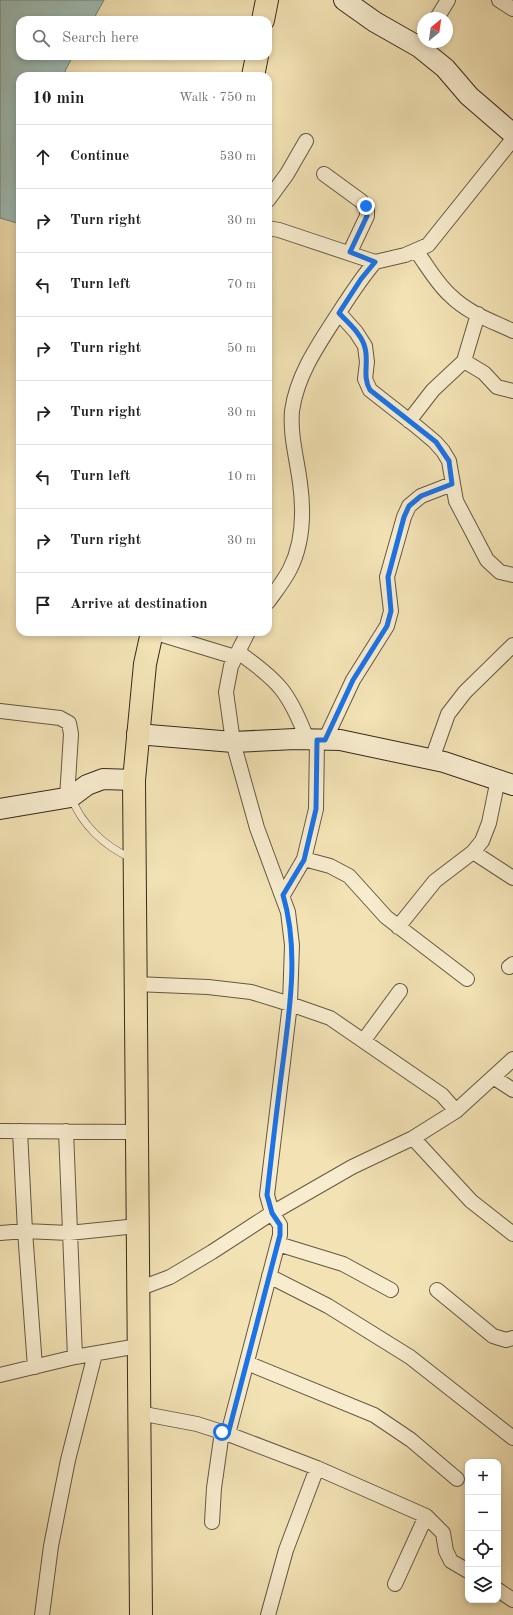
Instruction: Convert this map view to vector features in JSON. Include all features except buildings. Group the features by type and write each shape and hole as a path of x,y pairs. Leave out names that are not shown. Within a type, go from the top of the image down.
{"highway":[{"path":"265,16 267,0"},
{"path":"254,72 256,60"},
{"path":"141,1615 134,780 137,734 145,664 151,636"}],"street":[{"path":"344,0 375,22 417,42"},
{"path":"441,12 448,0"},
{"path":"499,0 513,9"},
{"path":"425,48 445,68 469,96 513,134"},
{"path":"272,229 350,252 375,262 417,252 428,245 439,233 513,140"},
{"path":"272,195 287,174 306,141"},
{"path":"324,174 361,201 367,209 367,216 350,252"},
{"path":"417,252 450,296 478,314 513,331"},
{"path":"272,596 290,569 298,547 303,517 300,484 293,444 292,413 295,394 304,371 339,313 361,279 375,262"},
{"path":"339,313 356,332 365,346 367,362 365,379 370,390 436,442 443,451 449,461 456,501 487,560 500,572 513,575"},
{"path":"409,421 433,390 464,361 478,314"},
{"path":"464,361 484,373 497,387 513,391"},
{"path":"283,895 304,860 316,809 316,740 387,626 391,611 388,577 404,517 409,506 421,496 452,484"},
{"path":"167,636 236,654 263,670 280,685 316,740"},
{"path":"212,1522 214,1488 225,1433 247,1363 280,1235 280,1225 272,1213 267,1195 290,1004 292,946 288,912 257,828 233,742 226,692 231,666 246,636"},
{"path":"432,759 448,714 465,692 513,645"},
{"path":"0,711 60,718 69,723 71,734 69,797"},
{"path":"137,734 233,742 340,740 432,759 506,782 486,833 473,852 435,881 398,927"},
{"path":"0,809 69,797 87,785 103,779 134,780"},
{"path":"473,852 513,878"},
{"path":"304,860 330,866 349,876 376,908 398,927 467,979"},
{"path":"135,984 222,988 251,992 330,1018 442,1095 456,1111"},
{"path":"364,1040 400,991"},
{"path":"138,1289 170,1277 272,1213 352,1167 413,1138 456,1111 513,1059"},
{"path":"493,1077 513,1090"},
{"path":"0,1131 136,1132"},
{"path":"20,1131 25,1231 35,1367"},
{"path":"66,1132 75,1357"},
{"path":"413,1138 471,1201 513,1234"},
{"path":"0,1233 25,1231 69,1233 137,1226"},
{"path":"278,1244 343,1264 391,1290"},
{"path":"269,1276 328,1306 410,1357 513,1438"},
{"path":"437,1290 493,1336 506,1340 513,1338"},
{"path":"0,1375 75,1357 138,1346"},
{"path":"42,1615 51,1546 68,1460 95,1354"},
{"path":"247,1363 374,1415 411,1440 457,1479"},
{"path":"139,1413 197,1424 225,1433 317,1468 426,1516 443,1533 446,1551 452,1561 465,1569"},
{"path":"268,1615 286,1550 317,1468"},
{"path":"395,1584 426,1516"},
{"path":"501,1592 513,1600"}],"lane":[{"path":"69,797 85,823 114,849 134,860"}],"water":[{"path":"0,0 104,0 95,16 16,16 16,60 71,60 65,72 16,72 16,223 0,218"}],"route":[{"path":"222,1432 228,1434 280,1235 280,1225 272,1213 267,1195 290,1004 292,946 288,912 283,895 301,868 308,847 316,809 317,740 325,740 347,691 387,626 391,611 388,577 404,517 409,506 421,496 452,484 452,473 449,461 436,442 378,397 367,386 365,379 367,362 365,346 356,332 339,313 361,279 375,262 350,252 367,216 368,212 366,206"}]}
